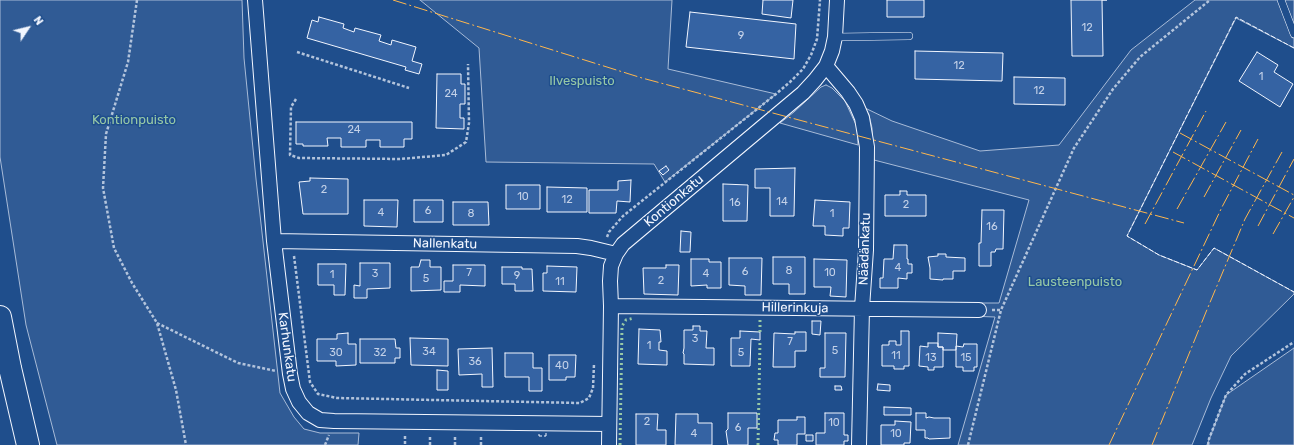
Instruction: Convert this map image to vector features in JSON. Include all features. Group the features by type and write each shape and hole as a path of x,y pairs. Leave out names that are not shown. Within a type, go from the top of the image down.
{"highway":[{"path":"0,317 28,445"},
{"path":"23,424 32,445"}],"street":[{"name":"Karhunkatu","path":"255,0 274,241 290,374 293,389 299,402 308,413 320,420 334,422 609,424"},
{"name":"Kontionkatu","path":"609,445 611,266 616,254 623,244 816,80 826,66 832,51 835,37 837,0"},
{"name":"Näädänkatu","path":"826,66 856,104 862,118 867,147 866,250 862,308 859,445"},
{"name":"Nallenkatu","path":"274,241 577,246 616,254"},
{"name":"Hillerinkuja","path":"611,306 979,310"}],"lane":[{"path":"1281,0 1294,34"},
{"path":"835,37 909,36"}],"path":[{"path":"137,0 128,62 106,134 103,188 114,248 132,283 157,323 176,390 186,445"},
{"path":"968,445 1001,310 1074,148 1113,89 1140,57 1210,0"},
{"path":"297,52 409,88"},
{"path":"296,99 291,107 290,155 299,158 400,159 446,155 466,142 469,123 468,64"},
{"path":"157,323 238,363 290,374"},
{"path":"1208,445 1226,395 1245,374 1294,342"}],"green space":[{"name":"Kontionpuisto","path":"0,0 242,0 244,58 280,393 294,417 304,429 320,433 359,433 358,445 57,445 26,325 0,157"},
{"name":"Ilvespuisto","path":"420,0 672,0 668,69 776,94 665,182 654,164 486,162 479,48"},
{"name":"Lausteenpuisto","path":"1195,0 1294,0 1294,48 1236,18 1127,236 1159,255 1197,270 1214,248 1294,292 1294,294 1231,356 1211,398 1192,445 958,445 995,317 969,316 969,303 999,303 1029,200 874,160 872,128 869,115 865,108 892,121 980,151 1059,145 1131,50"},
{"path":"826,85 832,88 845,101 857,127 858,145 780,123 821,87"},
{"path":"1294,348 1294,445 1207,445 1226,395"}],"building":[{"path":"763,0 793,0 791,18 762,14"},
{"path":"887,0 924,0 924,17 887,17"},
{"path":"1071,0 1102,0 1103,56 1072,56"},
{"path":"690,12 796,24 794,59 686,47"},
{"path":"319,17 344,24 343,28 354,32 355,28 381,35 379,41 391,45 392,40 416,47 412,61 422,64 419,74 405,70 406,67 307,38 312,20 318,22"},
{"path":"915,51 1003,53 1002,81 915,79"},
{"path":"1257,52 1278,65 1274,72 1293,84 1280,107 1239,81"},
{"path":"437,74 461,74 461,84 465,84 465,104 460,104 460,118 464,118 464,129 436,128"},
{"path":"1014,77 1065,78 1065,105 1014,104"},
{"path":"296,122 412,122 412,139 404,139 404,147 380,147 380,140 366,140 366,147 341,147 341,138 327,138 328,146 303,146 303,144 296,144"},
{"path":"666,166 669,170 663,175 659,171"},
{"path":"795,168 794,216 770,216 770,188 755,188 755,169"},
{"path":"310,178 348,179 348,214 303,214 299,182 310,181"},
{"path":"631,180 630,202 617,201 616,213 589,213 589,190 618,190 618,181"},
{"path":"723,184 748,185 747,221 723,221"},
{"path":"506,185 540,185 540,209 506,209"},
{"path":"547,187 587,188 587,212 547,212"},
{"path":"900,191 907,191 907,195 926,195 926,216 885,216 885,195 900,195"},
{"path":"364,200 398,200 397,227 364,226"},
{"path":"414,200 443,200 443,222 414,222"},
{"path":"815,200 850,202 849,228 843,228 843,236 825,235 825,226 813,226"},
{"path":"453,202 488,202 489,225 453,225"},
{"path":"982,210 1004,210 1003,249 996,249 995,252 991,252 991,266 979,266 979,243 981,243"},
{"path":"681,231 691,232 690,252 680,252"},
{"path":"894,245 907,245 907,259 908,264 912,264 912,273 907,273 907,279 898,278 898,288 880,288 880,278 883,278 884,259 893,259"},
{"path":"938,254 946,254 946,257 965,258 965,271 953,271 953,279 930,279 928,257 938,256"},
{"path":"773,257 805,257 805,294 789,294 789,284 773,284"},
{"path":"729,258 762,258 761,295 745,295 745,286 729,285"},
{"path":"691,259 709,259 709,262 721,262 721,288 707,288 707,285 691,286"},
{"path":"814,259 847,260 846,297 830,296 831,287 814,287"},
{"path":"421,260 430,260 430,267 441,267 441,290 411,291 411,267 419,267"},
{"path":"360,263 390,263 390,288 367,289 367,298 354,298 354,285 360,286"},
{"path":"318,264 346,264 345,295 334,295 334,285 318,285"},
{"path":"453,265 485,265 485,286 460,285 460,292 444,292 444,281 453,281"},
{"path":"666,265 679,265 678,295 644,294 643,268 666,268"},
{"path":"547,266 577,267 576,292 543,291 543,273 547,273"},
{"path":"502,267 522,267 522,269 532,269 533,291 515,291 515,284 502,284"},
{"path":"812,321 821,321 820,335 812,334"},
{"path":"693,326 700,326 700,331 707,331 706,348 714,348 714,365 684,364 684,330 693,330"},
{"path":"639,329 660,330 661,342 659,342 659,350 667,351 667,365 638,364"},
{"path":"740,331 760,332 760,340 751,339 750,366 731,366 731,338 740,338"},
{"path":"901,331 909,331 909,366 904,366 904,369 894,369 894,366 882,366 882,345 889,345 889,341 896,341 896,345 901,345"},
{"path":"795,332 806,332 806,351 795,351 795,367 773,367 774,333 795,334"},
{"path":"348,333 348,344 356,344 356,365 336,366 336,361 317,361 317,339 337,339 337,334"},
{"path":"825,333 846,333 845,377 820,377 820,368 825,368"},
{"path":"938,333 957,334 956,350 943,350 943,347 938,347"},
{"path":"410,338 448,339 448,366 411,365"},
{"path":"360,339 395,339 396,348 400,348 400,358 395,358 395,363 360,363"},
{"path":"928,343 938,343 938,347 943,347 943,367 934,367 934,370 928,370 928,367 919,366 920,346 928,347"},
{"path":"964,344 977,344 977,367 974,367 974,371 963,371 963,367 956,367 956,346 963,347"},
{"path":"492,348 493,387 482,387 482,374 459,375 458,349"},
{"path":"505,353 533,353 533,368 542,368 542,391 529,391 529,377 505,377"},
{"path":"549,355 576,355 575,377 566,377 566,380 549,380"},
{"path":"437,370 448,371 448,390 437,390"},
{"path":"878,384 890,385 890,391 877,390"},
{"path":"835,386 841,386 842,390 835,390"},
{"path":"884,407 911,408 911,415 884,415"},
{"path":"728,413 757,413 757,428 748,428 748,445 728,445 726,431 728,429"},
{"path":"825,413 844,413 844,435 848,435 848,441 844,441 844,445 816,445 816,433 825,433"},
{"path":"916,413 926,413 926,418 950,418 950,438 925,438 925,430 916,430"},
{"path":"636,414 658,414 657,430 666,430 666,445 636,445"},
{"path":"676,414 698,414 698,423 712,423 712,445 675,445"},
{"path":"797,417 805,417 805,434 797,434 797,445 778,445 778,440 774,440 775,433 778,433 778,420 797,420"},
{"path":"895,421 911,422 910,443 904,443 904,445 881,445 881,425 895,425"},
{"path":"806,435 813,435 813,441 806,441"}],"hedge":[{"path":"620,445 622,326 626,320 634,318"},
{"path":"760,318 760,332"},
{"path":"758,445 760,340"}],"fence":[{"path":"1294,48 1236,17 1127,236 1159,255 1197,270 1214,248 1294,292"},
{"path":"539,434 539,436 546,436 545,432"}],"power":[{"path":"393,0 642,78 1184,223"},
{"path":"1145,224 1206,111"},
{"path":"1177,209 1226,122"},
{"path":"1204,197 1241,130"},
{"path":"1180,133 1294,195"},
{"path":"1109,445 1222,207 1258,139"},
{"path":"1173,152 1294,218"},
{"path":"1152,445 1245,219 1282,152"},
{"path":"1258,226 1294,159"},
{"path":"1273,234 1294,197"}]}
